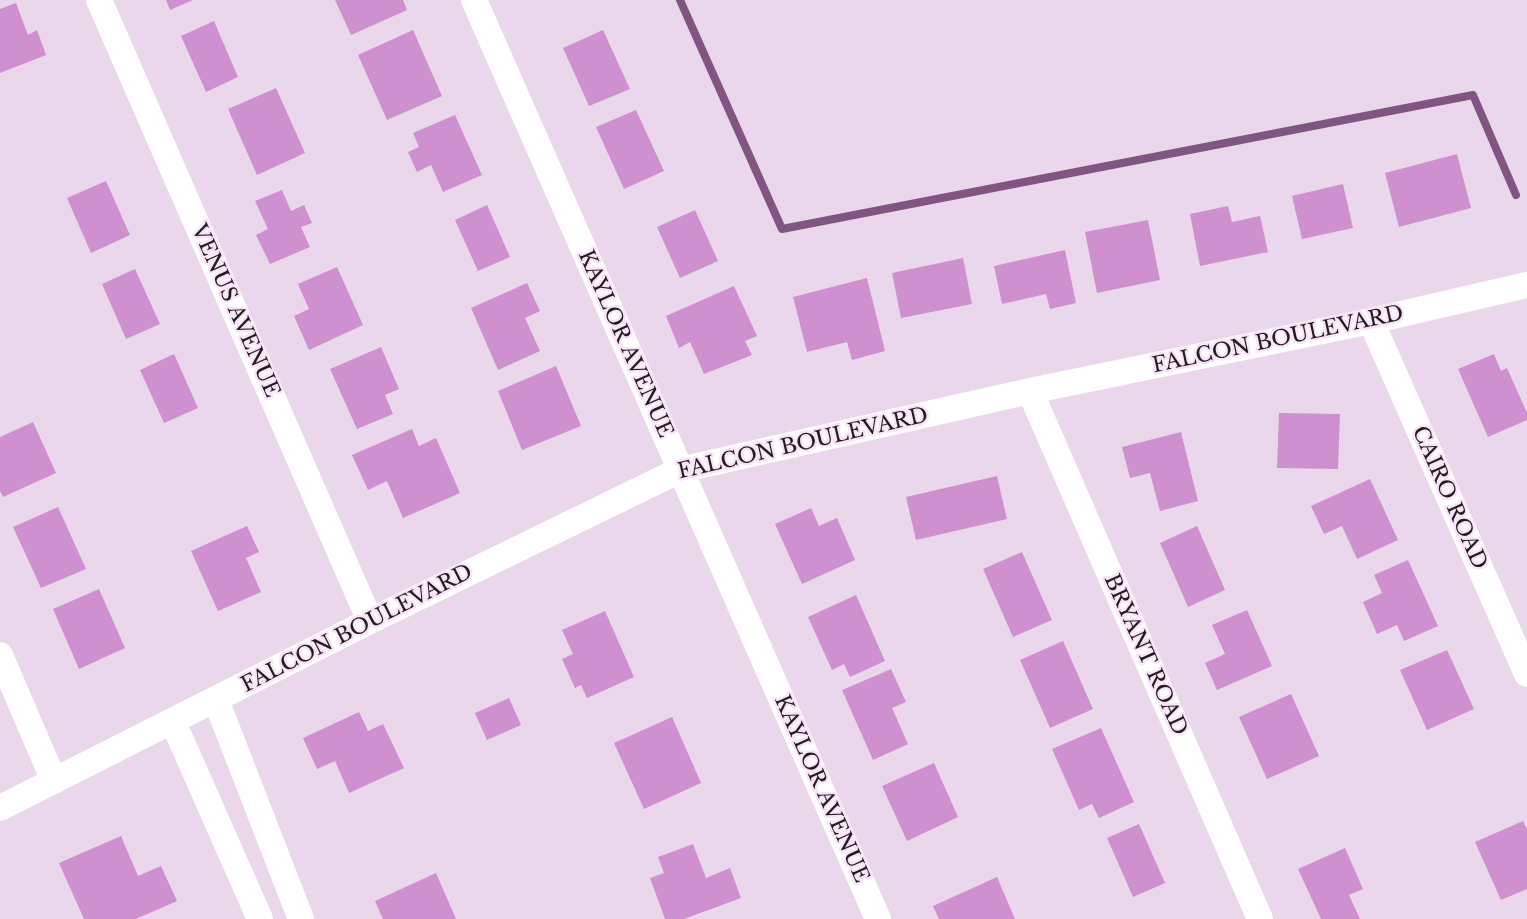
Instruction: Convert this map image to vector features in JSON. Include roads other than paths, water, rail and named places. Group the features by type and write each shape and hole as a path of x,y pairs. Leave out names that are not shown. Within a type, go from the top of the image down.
{"street":[{"name":"VENUS AVENUE","path":"99,0 370,621"},
{"name":"KAYLOR AVENUE","path":"474,0 878,919"},
{"name":"FALCON BOULEVARD","path":"0,808 370,621 680,470 1030,391 1371,321 1527,285"},
{"name":"CAIRO ROAD","path":"1371,321 1527,674"},
{"name":"BRYANT ROAD","path":"1030,391 1260,919"},
{"path":"0,655 54,781"},
{"path":"216,700 301,919"},
{"path":"173,722 260,919"}],"waterway":[{"path":"680,0 782,229 1473,95 1516,195"}]}
